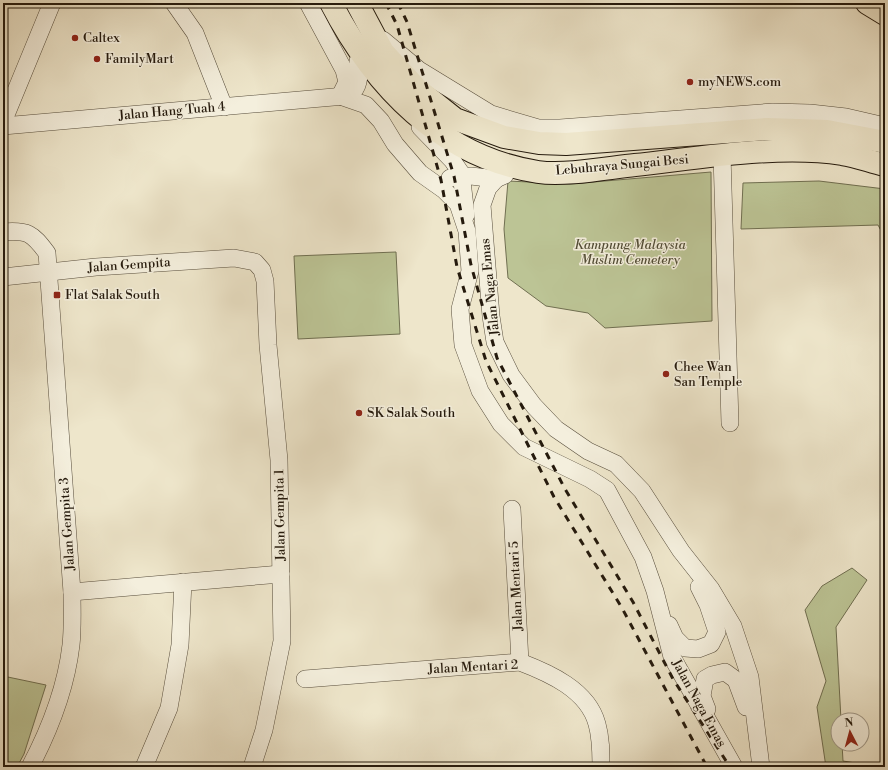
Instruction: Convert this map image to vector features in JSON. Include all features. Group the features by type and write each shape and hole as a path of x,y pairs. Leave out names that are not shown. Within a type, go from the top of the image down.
{"highway":[{"name":"Lebuhraya Sungai Besi","path":"331,3 348,35 384,83 438,133 482,157 538,172 580,171 722,155 792,150 842,154 885,165"},
{"name":"Lebuhraya Sungai Besi","path":"357,3 383,52 421,93 455,119 504,137 539,143 566,144 766,129 827,131 885,142"},
{"path":"867,3 885,14"}],"street":[{"path":"3,122 52,3"},
{"path":"174,3 195,33 224,107"},
{"path":"308,3 344,70 347,82 340,96"},
{"path":"372,31 419,70 491,114 538,128 560,128 773,112 810,112 846,117 885,126"},
{"path":"340,96 350,94 357,85 360,74 358,61 348,35"},
{"path":"358,61 372,82 394,107 420,127 452,160 461,173 468,231"},
{"name":"Jalan Hang Tuah 4","path":"3,126 340,96"},
{"name":"Jalan Naga Emas","path":"340,96 366,105 381,121 395,144 420,173 444,190 458,204 468,231 470,271 460,309 463,345 480,391 501,424 524,447 590,479 608,490 643,557 655,591 675,638 685,648 698,649 711,644 716,632 708,605 681,551"},
{"path":"722,155 730,423"},
{"path":"430,180 471,176 492,183 511,173 538,172"},
{"name":"Jalan Naga Emas","path":"492,183 482,206 491,316 496,342 511,375 534,406 556,429 588,451 616,464 642,491 681,551 711,589 733,626 750,677 761,763"},
{"name":"Jalan Gempita 3","path":"3,232 22,230 34,236 47,253 72,592 71,644 64,684 47,736 30,767"},
{"name":"Jalan Gempita","path":"3,277 96,267 234,258 255,262"},
{"name":"Jalan Gempita 1","path":"252,767 264,730 282,641 279,460 268,344 265,281 262,270 255,262"},
{"name":"Jalan Mentari 5","path":"512,509 520,662"},
{"path":"72,592 281,574"},
{"path":"144,767 169,708 180,645 183,582"},
{"name":"Jalan Naga Emas","path":"655,591 672,657 734,767"},
{"name":"Jalan Mentari 2","path":"305,679 520,662 550,674 562,681 583,700 597,722 601,741 601,767"},
{"name":"Jalan Naga Emas","path":"734,767 702,696 705,679 712,675 725,672 736,680 742,692 761,763"}],"green space":[{"name":"Kampung Malaysia Muslim Cemetery","path":"711,172 712,321 605,328 588,313 546,306 508,278 504,229 508,181 570,184"},
{"path":"819,181 885,189 885,238 878,225 741,229 743,183"},
{"path":"396,252 400,334 298,339 294,256"},
{"path":"852,568 867,580 836,627 841,712 830,712 830,752 842,752 843,761 862,764 863,767 826,767 817,707 826,681 805,610 822,586"},
{"path":"3,676 46,685 24,754 17,767 3,767"}],"railway":[{"path":"386,3 397,25 441,180 457,267 486,361 554,497 622,608 707,767"},
{"path":"398,3 407,22 454,176 471,265 497,358 565,489 633,602 673,679 730,767"}],"place":[{"name":"Caltex","path":"75,38"},
{"name":"FamilyMart","path":"97,59"},
{"name":"myNEWS.com","path":"690,82"},
{"name":"Flat Salak South","path":"57,295"},
{"name":"Chee Wan San Temple","path":"666,374"},
{"name":"SK Salak South","path":"359,413"}]}
